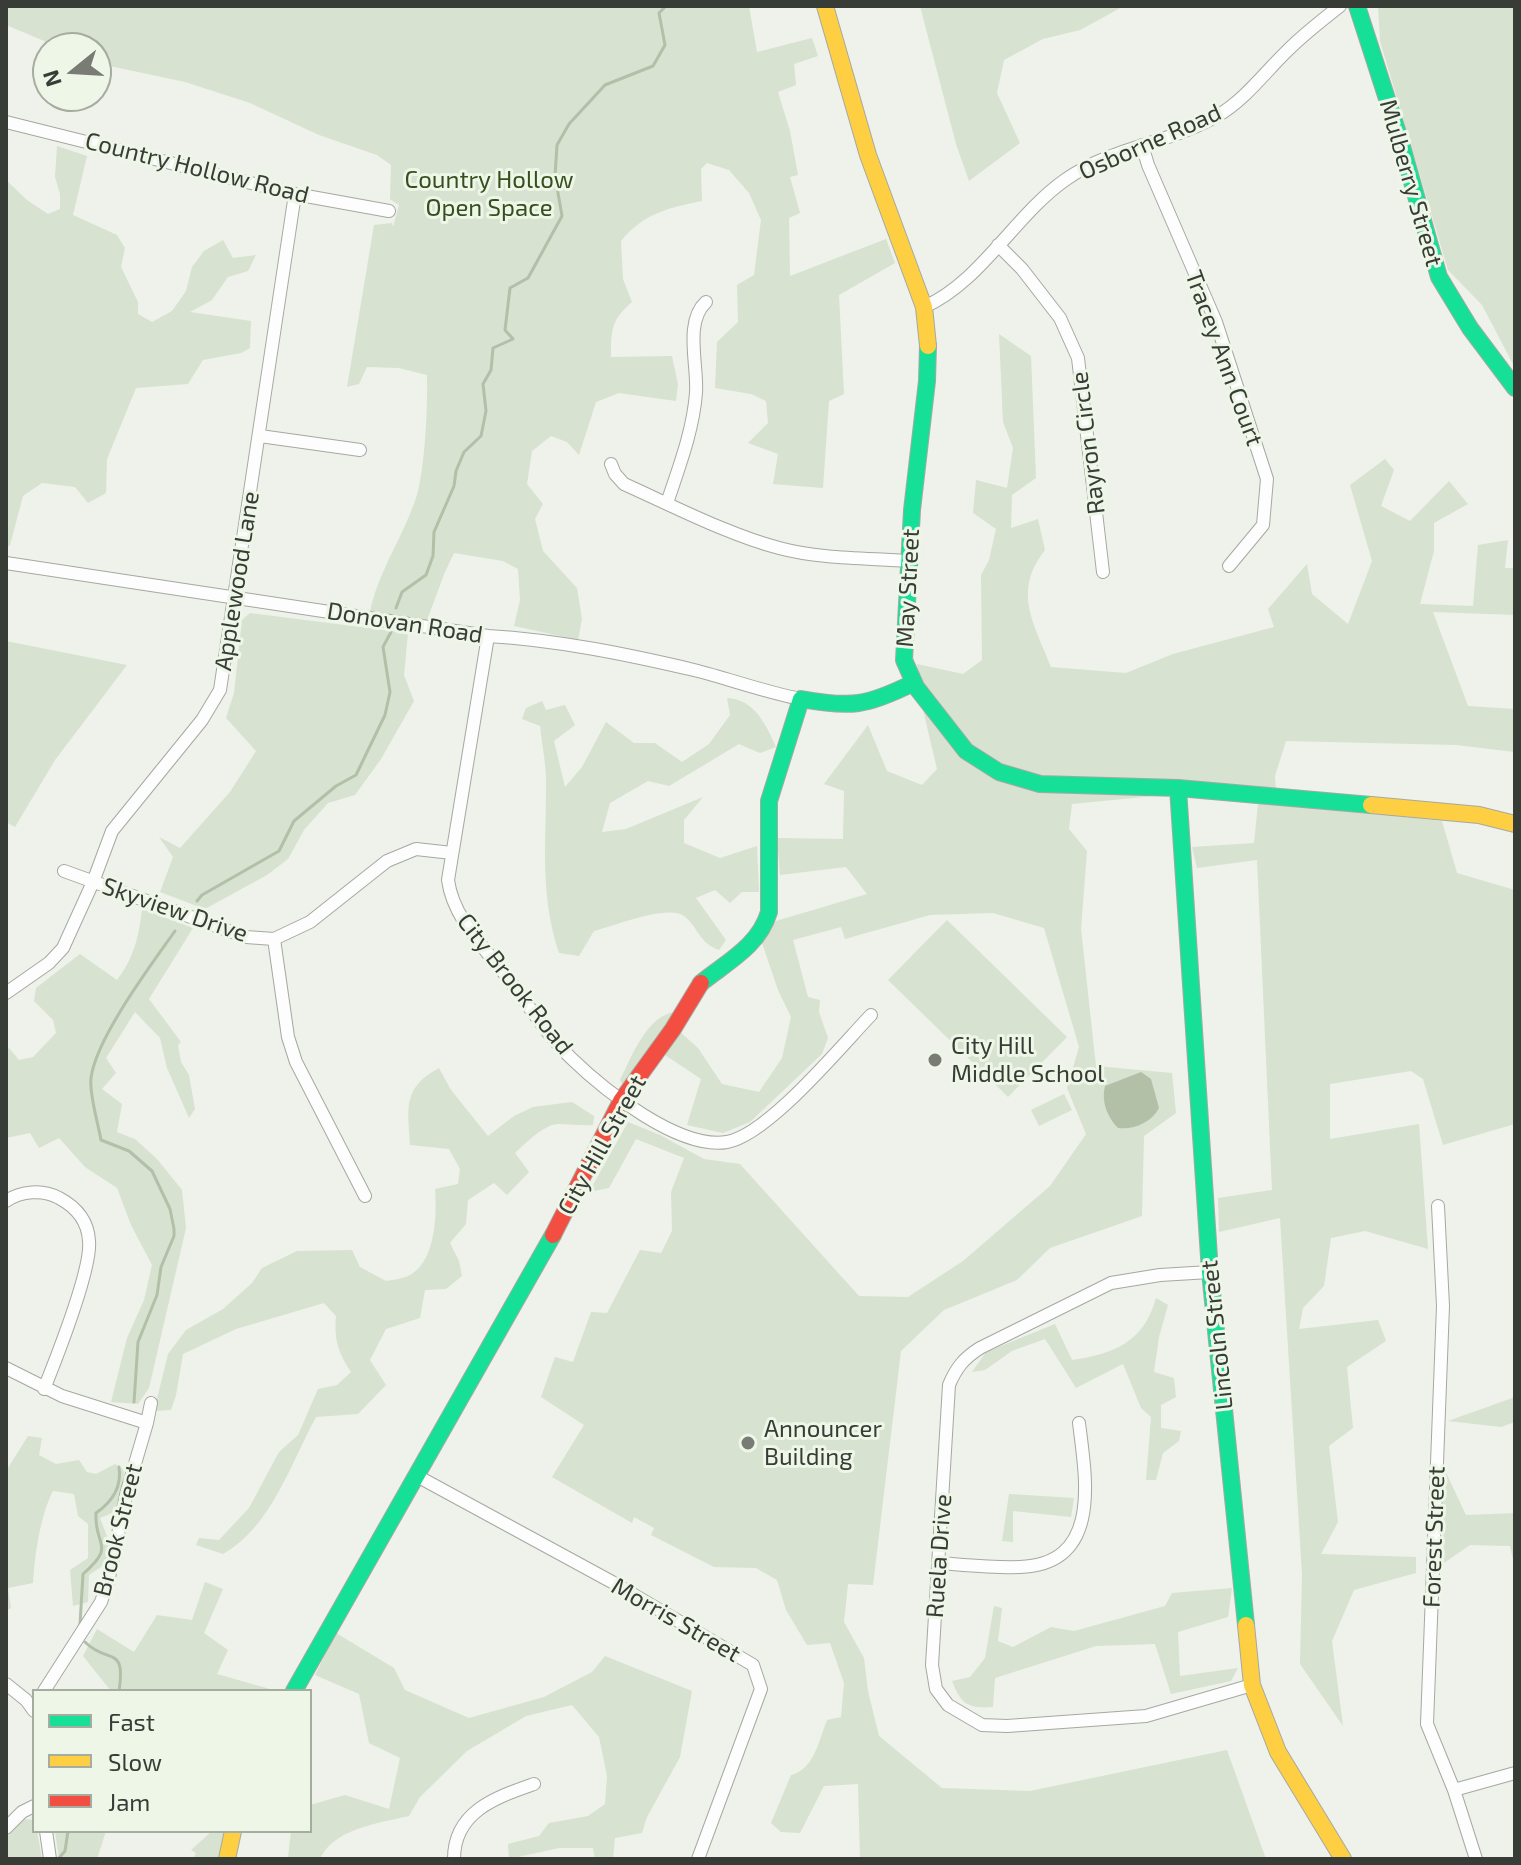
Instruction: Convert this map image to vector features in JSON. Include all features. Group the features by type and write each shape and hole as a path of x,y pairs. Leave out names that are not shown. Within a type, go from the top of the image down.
{"street":[{"name":"May Street","path":"825,6 868,155 924,307 928,365 909,561 904,660 913,683 966,751 999,772 1050,785 1178,788 1479,815 1515,824"},
{"name":"Osborne Road","path":"924,307 949,292 1042,197 1064,181 1105,157 1172,136 1220,115 1340,6"},
{"name":"Mulberry Street","path":"1357,6 1399,136 1439,277 1470,328 1515,388"},
{"name":"Country Hollow Road","path":"6,122 295,194 389,211"},
{"name":"Tracey Ann Court","path":"1142,145 1216,322 1267,479 1263,525 1229,566"},
{"name":"Applewood Lane","path":"6,993 49,963 63,948 112,831 202,720 220,690 295,194"},
{"name":"Rayron Circle","path":"998,245 1022,269 1060,318 1078,358 1103,572"},
{"path":"667,503 687,440 696,395 696,316 706,302"},
{"path":"260,436 360,450"},
{"path":"611,464 624,484 750,539 781,549 909,561"},
{"name":"Donovan Road","path":"6,563 488,636 570,645 695,670 801,699"},
{"name":"City Brook Road","path":"488,636 448,880 451,898 466,924 569,1057 621,1101 691,1139 724,1143 741,1138 768,1119 871,1015"},
{"path":"801,699 855,707 913,683"},
{"name":"City Hill Street","path":"295,1689 552,1237 621,1101 673,1029 701,983 754,942 765,926 769,912 769,801 801,699"},
{"name":"Lincoln Street","path":"1178,788 1210,1272 1252,1685 1278,1752 1343,1859"},
{"name":"Skyview Drive","path":"64,871 246,937 274,939 310,922 387,861 416,849 452,853"},
{"path":"274,939 288,1037 296,1062 365,1196"},
{"path":"6,1201 14,1196 35,1192 55,1195 74,1207 85,1222 90,1242 84,1272 44,1389"},
{"name":"Forest Street","path":"1438,1206 1443,1306 1427,1724 1454,1790 1476,1859"},
{"name":"Ruela Drive","path":"1210,1272 1160,1275 1111,1283 980,1348 962,1362 949,1385 932,1665 936,1689 948,1705 982,1725 1146,1716 1252,1685"},
{"path":"6,1368 44,1389 147,1423"},
{"name":"Brook Street","path":"45,1689 101,1602 151,1403"},
{"path":"939,1563 1023,1567 1048,1561 1067,1550 1079,1532 1084,1516 1086,1478 1079,1423"},
{"name":"Morris Street","path":"417,1476 612,1582 753,1665 761,1689 698,1859"},
{"path":"6,1684 32,1705"},
{"path":"1454,1790 1515,1773"},
{"path":"454,1859 460,1831 478,1807 534,1784"},
{"path":"6,1828 32,1807"},
{"path":"46,1833 50,1859"},
{"path":"227,1859 233,1833"}],"green space":[{"name":"Country Hollow Open Space","path":"6,6 749,6 757,52 812,38 818,56 794,64 796,85 778,92 790,131 798,175 790,177 800,213 789,218 790,276 886,239 895,263 839,295 844,394 829,401 823,488 773,484 778,454 748,443 768,423 766,401 751,394 715,388 717,342 738,322 737,285 754,275 761,220 749,193 729,170 707,163 701,169 702,201 657,213 621,241 623,279 632,302 614,326 611,357 672,356 678,384 676,401 619,393 596,402 579,455 567,442 551,436 532,451 527,484 543,504 535,519 543,551 577,588 582,619 578,640 514,626 520,600 518,569 503,561 454,553 427,620 370,612 379,583 416,498 422,471 426,420 427,375 399,368 367,367 359,384 347,387 374,225 392,223 393,227 399,205 390,199 391,165 377,155 319,135 250,103 185,82 112,66 112,32 32,32 32,36 6,25"},
{"path":"920,6 1124,6 1080,30 1043,39 1004,60 997,93 1020,143 969,181 956,144"},
{"path":"1378,6 1515,6 1515,368 1482,305 1448,270 1380,41"},
{"path":"57,146 87,156 73,215 117,235 125,248 121,267 138,302 138,314 152,322 172,311 186,291 192,267 204,251 223,240 233,258 256,255 248,271 228,277 212,300 190,312 251,321 250,348 241,353 203,360 188,384 136,388 107,459 106,493 88,503 75,487 42,483 23,496 10,545 6,548 6,180 48,214 60,209 55,177"},
{"path":"999,334 1031,356 1036,478 1012,495 1011,528 1038,519 1045,550 1030,580 1029,608 1051,667 1126,673 1173,654 1274,627 1268,609 1307,564 1312,594 1348,624 1372,561 1350,485 1385,459 1394,470 1381,506 1410,521 1449,481 1468,504 1434,523 1434,551 1420,604 1473,606 1478,545 1508,540 1505,568 1515,568 1515,615 1433,612 1468,706 1515,709 1515,752 1456,745 1286,741 1275,776 1277,803 1442,821 1457,873 1515,890 1515,1124 1443,1145 1423,1079 1411,1071 1330,1084 1330,1139 1419,1124 1428,1249 1365,1231 1331,1238 1324,1286 1303,1308 1299,1329 1378,1320 1386,1341 1347,1367 1353,1428 1329,1446 1338,1522 1321,1554 1416,1557 1416,1573 1354,1590 1332,1641 1343,1726 1300,1664 1302,1574 1280,1218 1219,1232 1218,1198 1272,1190 1257,860 1197,868 1192,847 1254,843 1258,804 1164,795 1072,804 1069,829 1087,851 1081,929 1096,1066 1172,1073 1176,1113 1144,1136 1142,1216 1050,1248 1017,1280 944,1310 901,1351 873,1585 848,1584 844,1622 864,1658 879,1736 942,1788 1030,1791 1227,1750 1266,1859 860,1859 858,1784 824,1786 800,1833 781,1832 771,1823 791,1775 810,1761 827,1720 841,1717 844,1683 830,1643 807,1645 786,1610 777,1580 756,1568 714,1567 651,1535 654,1528 634,1517 632,1523 552,1477 584,1425 541,1397 555,1357 573,1362 591,1312 607,1313 640,1250 661,1253 672,1231 671,1192 684,1158 636,1139 609,1188 589,1192 628,1122 704,1159 740,1164 859,1296 908,1297 963,1261 1050,1186 1086,1134 1067,1088 1079,1047 1044,928 993,913 930,915 845,939 841,927 793,940 808,997 820,1000 819,1012 828,1038 822,1054 750,1122 723,1133 687,1125 701,1079 665,1055 679,1031 698,1048 722,1084 759,1092 782,1058 791,1017 762,943 776,921 867,894 846,867 780,875 777,838 843,839 844,791 824,784 868,725 887,771 922,785 937,769 924,714 917,664 963,674 982,660 981,575 989,560 996,529 973,513 976,480 1007,488 1013,448 1003,422"},
{"path":"250,613 408,633 404,675 414,701 381,759 355,795 328,803 304,830 288,859 267,875 205,909 160,892 173,857 159,837 180,848 230,792 256,751 226,718 234,693 242,620"},
{"path":"6,641 127,665 55,760 15,827 6,822"},
{"path":"727,698 745,703 758,714 776,747 760,753 739,744 669,786 648,781 610,803 602,832 626,829 703,797 684,820 684,843 720,858 757,846 759,892 742,892 730,903 715,890 696,898 726,940 719,950 707,943 684,916 666,913 640,917 594,931 579,956 559,953 547,891 546,780 540,726 522,719 526,708 542,701 546,710 565,705 575,725 554,741 565,787 582,767 606,722 634,743 655,743 682,762 709,744 730,715"},
{"path":"142,909 193,928 149,999 181,1042 178,1045 181,1062 189,1075 195,1109 189,1118 167,1068 160,1038 135,1012 106,1058 116,1073 102,1089 122,1104 117,1132 135,1139 157,1159 182,1190 186,1228 149,1388 138,1404 111,1402 127,1338 144,1300 152,1265 131,1225 117,1188 85,1167 59,1138 39,1148 30,1133 6,1138 6,1052 9,1048 19,1060 33,1057 56,1033 53,1020 34,1001 36,988 80,954 117,980 135,946"},
{"path":"947,920 1067,1037 1008,1097 888,980"},
{"path":"675,1012 623,1085 620,1080 648,1029 665,1015"},
{"path":"439,1068 451,1090 488,1136 514,1116 533,1107 572,1102 594,1116 593,1125 559,1124 541,1131 515,1153 529,1172 507,1195 494,1183 468,1200 466,1224 450,1243 462,1276 446,1289 425,1290 420,1318 386,1329 370,1360 386,1385 358,1414 316,1417 278,1493 254,1528 240,1542 223,1554 196,1545 199,1538 219,1540 249,1508 279,1452 298,1435 318,1389 337,1385 351,1372 338,1346 336,1316 324,1303 236,1329 183,1354 171,1410 154,1411 168,1354 186,1330 223,1309 252,1283 262,1268 297,1251 352,1250 360,1267 386,1281 406,1277 416,1271 429,1251 436,1212 435,1189 458,1184 460,1169 449,1149 410,1145 409,1110 413,1091"},
{"path":"1064,1094 1072,1110 1039,1126 1031,1110"},
{"path":"1156,1298 1168,1305 1154,1372 1174,1378 1176,1397 1161,1405 1161,1428 1181,1431 1179,1441 1163,1453 1156,1480 1146,1480 1151,1417 1141,1408 1123,1364 1076,1388 1045,1339 1012,1351 985,1370 972,1372 986,1352 1055,1324 1072,1360 1114,1349 1144,1325"},
{"path":"1515,1397 1515,1422 1501,1427 1448,1421"},
{"path":"28,1436 42,1438 39,1455 56,1464 79,1460 87,1472 96,1474 115,1464 124,1470 115,1512 100,1518 107,1536 109,1556 101,1567 89,1575 88,1602 73,1606 70,1570 88,1558 88,1524 78,1516 74,1494 53,1491 41,1523 33,1583 8,1588 11,1608 6,1611 6,1471"},
{"path":"1442,1464 1466,1515 1515,1513 1515,1569 1510,1546 1470,1545 1444,1563"},
{"path":"1009,1494 1074,1498 1071,1517 1013,1511 1013,1542 1002,1541"},
{"path":"205,1582 223,1589 204,1633 228,1650 217,1674 270,1689 109,1689 83,1656 97,1629 134,1652 157,1615 192,1620"},
{"path":"1232,1588 1228,1617 1178,1632 1180,1676 1238,1668 1231,1681 1171,1694 1155,1644 1096,1646 995,1678 993,1707 966,1703 952,1681 970,1677 985,1658 994,1606 1002,1608 998,1641 1013,1647 1051,1627 1074,1631 1165,1606 1172,1593"},
{"path":"336,1633 394,1668 405,1690 469,1718 544,1697 592,1672 605,1656 692,1691 680,1757 647,1817 642,1833 615,1838 613,1859 595,1859 593,1848 559,1848 509,1859 508,1844 539,1836 549,1823 588,1816 605,1804 607,1776 599,1737 572,1705 526,1716 467,1751 420,1797 409,1816 359,1828 336,1840 320,1859 280,1859 288,1857 291,1833 312,1833 312,1804 345,1795 389,1809 400,1758 369,1743 359,1694 315,1675"},
{"path":"24,1819 32,1820 32,1833 37,1833 42,1859 6,1859 6,1838"},
{"path":"55,1833 105,1833 97,1859 59,1859"},
{"path":"210,1833 226,1833 219,1859 193,1859 196,1853 191,1850"}],"shaded area":[{"path":"1141,1072 1151,1079 1159,1108 1142,1124 1118,1128 1106,1108 1105,1086"}],"waterway":[{"path":"396,608 402,592 426,575 433,556 434,532 454,486 456,471 464,452 481,436 486,411 483,384 491,370 493,348 513,339 505,330 510,288 528,278 562,216 555,176 557,145 569,124 605,85 653,66 665,45 659,13 666,6"},
{"path":"197,901 202,895 279,851 294,821 336,786 356,775 385,715 390,692 383,647 391,632"},
{"path":"134,1402 138,1342 157,1295 161,1267 174,1229 170,1209 152,1171 129,1151 101,1140 92,1100 91,1078 113,1023 175,931"},
{"path":"80,1624 83,1574 102,1550 96,1513 115,1493 119,1467"},
{"path":"85,1642 117,1661 120,1667 119,1689"},
{"path":"59,1858 65,1851 68,1833"}],"traffic: fast":[{"path":"1357,6 1399,136 1439,277 1470,328 1515,388"},
{"path":"928,346 927,381 912,510 904,660 916,687 966,751 999,772 1040,784 1178,788 1371,805"},
{"path":"701,983 750,944 769,912 769,801 801,699 833,704 858,703 871,701 913,683"},
{"path":"1178,788 1210,1272 1246,1625"},
{"path":"295,1689 553,1235"}],"traffic: slow":[{"path":"825,6 868,155 924,307 928,346"},
{"path":"1371,805 1479,815 1515,824"},
{"path":"1246,1625 1252,1685 1278,1752 1343,1859"},
{"path":"227,1859 233,1833"}],"traffic: jam":[{"path":"553,1235 621,1101 673,1029 701,983"}],"place":[{"name":"City Hill Middle School","path":"935,1060"},
{"name":"Announcer Building","path":"748,1443"}]}
